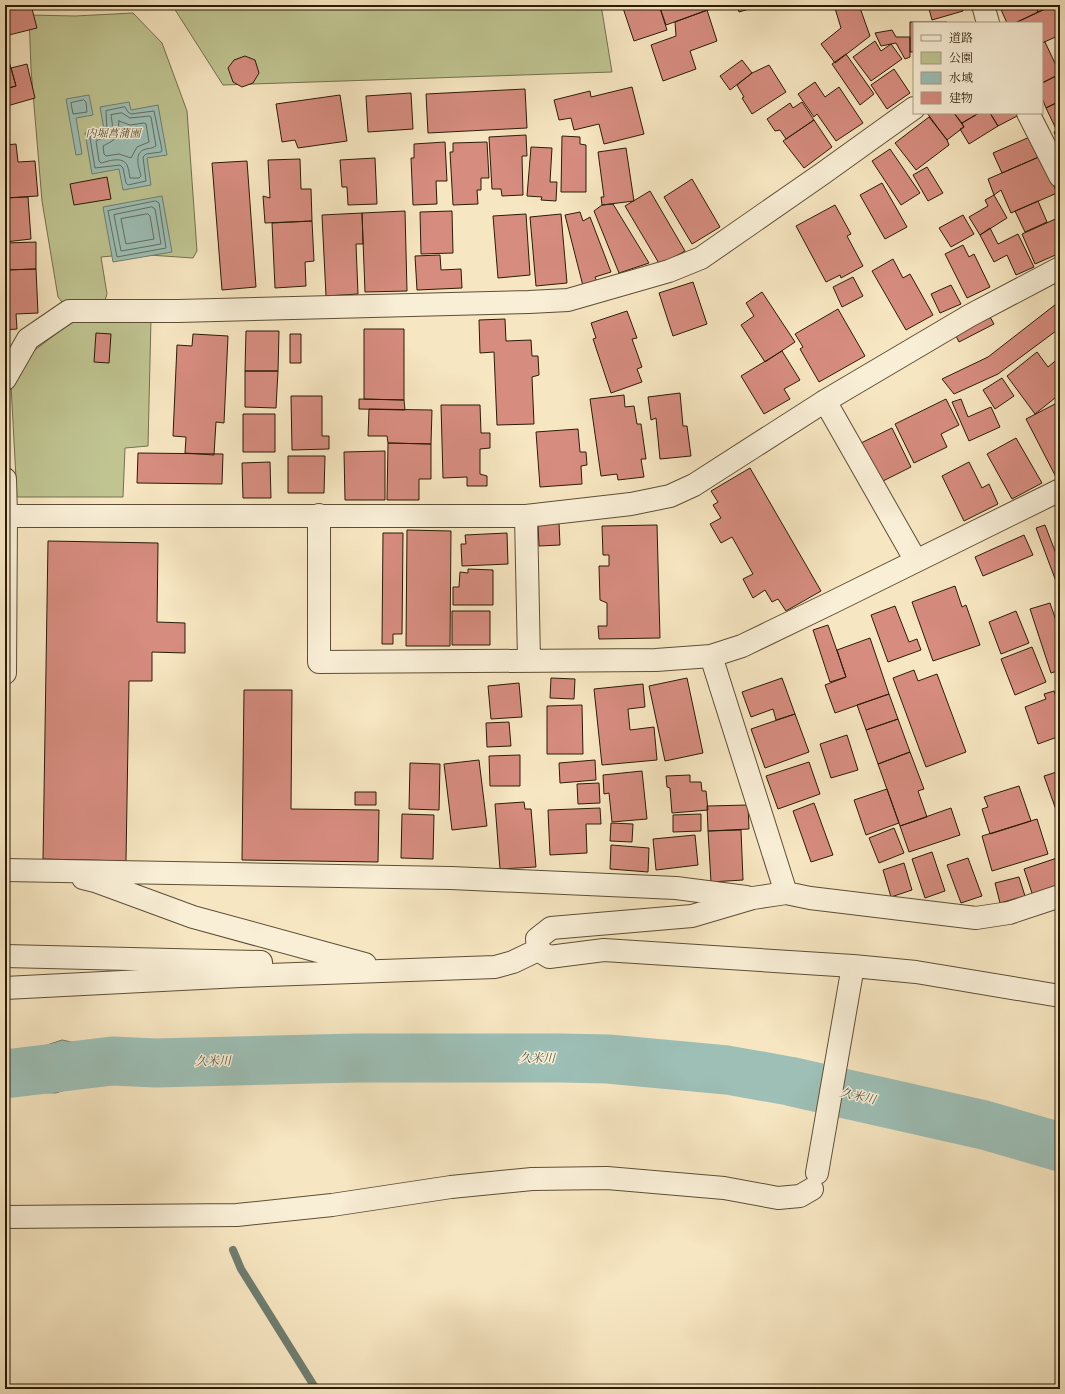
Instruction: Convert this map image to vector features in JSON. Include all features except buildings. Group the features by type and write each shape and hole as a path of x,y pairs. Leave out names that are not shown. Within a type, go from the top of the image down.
{"street":[{"path":"983,5 988,22"},
{"path":"5,379 28,339 69,311 202,310 568,300 669,271 701,258 913,109"},
{"path":"1029,114 1060,176"},
{"path":"6,516 526,516 631,504 670,496 694,485 825,401 969,316 1060,268"},
{"path":"825,401 916,561"},
{"path":"5,480 5,673"},
{"path":"319,515 319,662 656,660 711,656 742,646 1060,490"},
{"path":"526,516 529,660"},
{"path":"711,656 786,893"},
{"path":"5,870 451,878 676,888 753,898"},
{"path":"50,871 95,881 193,917 365,964"},
{"path":"538,950 537,939 551,928 692,916 753,898 786,893 810,898 976,918 1009,913 1060,896"},
{"path":"538,950 549,957 604,950 853,966 916,972 1060,996"},
{"path":"5,988 240,976 495,967 513,962 538,950"},
{"path":"5,956 495,967"},
{"path":"5,1217 237,1215 332,1205 451,1187 532,1179 607,1178 724,1188 778,1198 800,1196 814,1181 853,966"}],"green space":[{"path":"172,5 601,5 612,72 223,85"},
{"name":"内堀菖蒲園","path":"133,13 162,43 187,111 197,251 193,258 134,254 101,257 107,294 102,310 69,311 58,297 42,201 31,69 29,15 75,16"},
{"path":"151,318 148,446 125,448 123,497 17,497 11,385 23,359 73,321"}],"water":[{"path":"89,95 93,115 76,118 82,154 76,155 66,99"},
{"path":"129,102 131,110 158,105 167,155 147,158 151,185 123,190 119,169 92,174 85,133 104,129 100,107"},
{"path":"162,196 172,252 113,262 103,207"},
{"path":"62,1040 96,1047 152,1051 152,1056 132,1073 104,1077 56,1093 20,1092 5,1089 5,1052 44,1046"}],"waterway":[{"name":"久米川","path":"5,1074 112,1061 156,1063 356,1058 608,1059 727,1070 789,1081 984,1125 1060,1147"},
{"path":"233,1250 241,1269 316,1389"}]}
